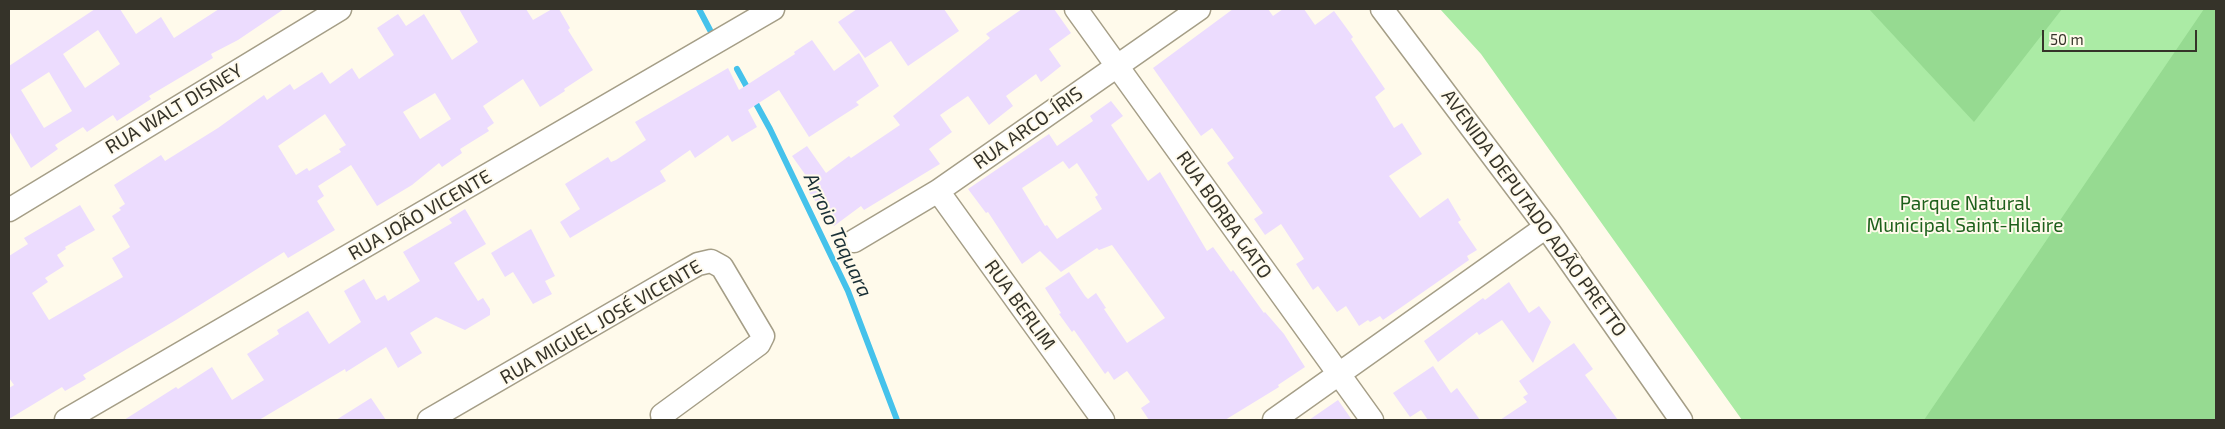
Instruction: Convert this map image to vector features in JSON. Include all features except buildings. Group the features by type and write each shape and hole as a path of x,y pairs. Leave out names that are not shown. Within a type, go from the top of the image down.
{"street":[{"name":"RUA WALT DISNEY","path":"9,210 340,9"},
{"name":"RUA JOÃO VICENTE","path":"66,420 773,9"},
{"name":"RUA BORBA GATO","path":"1076,9 1372,420"},
{"name":"RUA ARCO-ÍRIS","path":"854,241 938,191 1199,9"},
{"name":"AVENIDA DEPUTADO ADÃO PRETTO","path":"1382,9 1546,227 1682,420"},
{"name":"RUA BERLIM","path":"938,191 1103,420"},
{"path":"1274,420 1546,227"},
{"name":"RUA MIGUEL JOSÉ VICENTE","path":"429,420 682,273 698,264 711,261 722,267 763,336 760,344 662,415"}],"green space":[{"name":"Parque Natural Municipal Saint-Hilaire","path":"1440,9 2216,9 2216,420 1742,420 1481,54"},
{"path":"1869,9 2062,9 1974,122"},
{"path":"2204,9 2216,9 2216,420 1924,420"}],"waterway":[{"name":"Arroio Taquara","path":"699,9 710,30"},
{"name":"Arroio Taquara","path":"737,69 770,129 848,291 897,420"}]}
